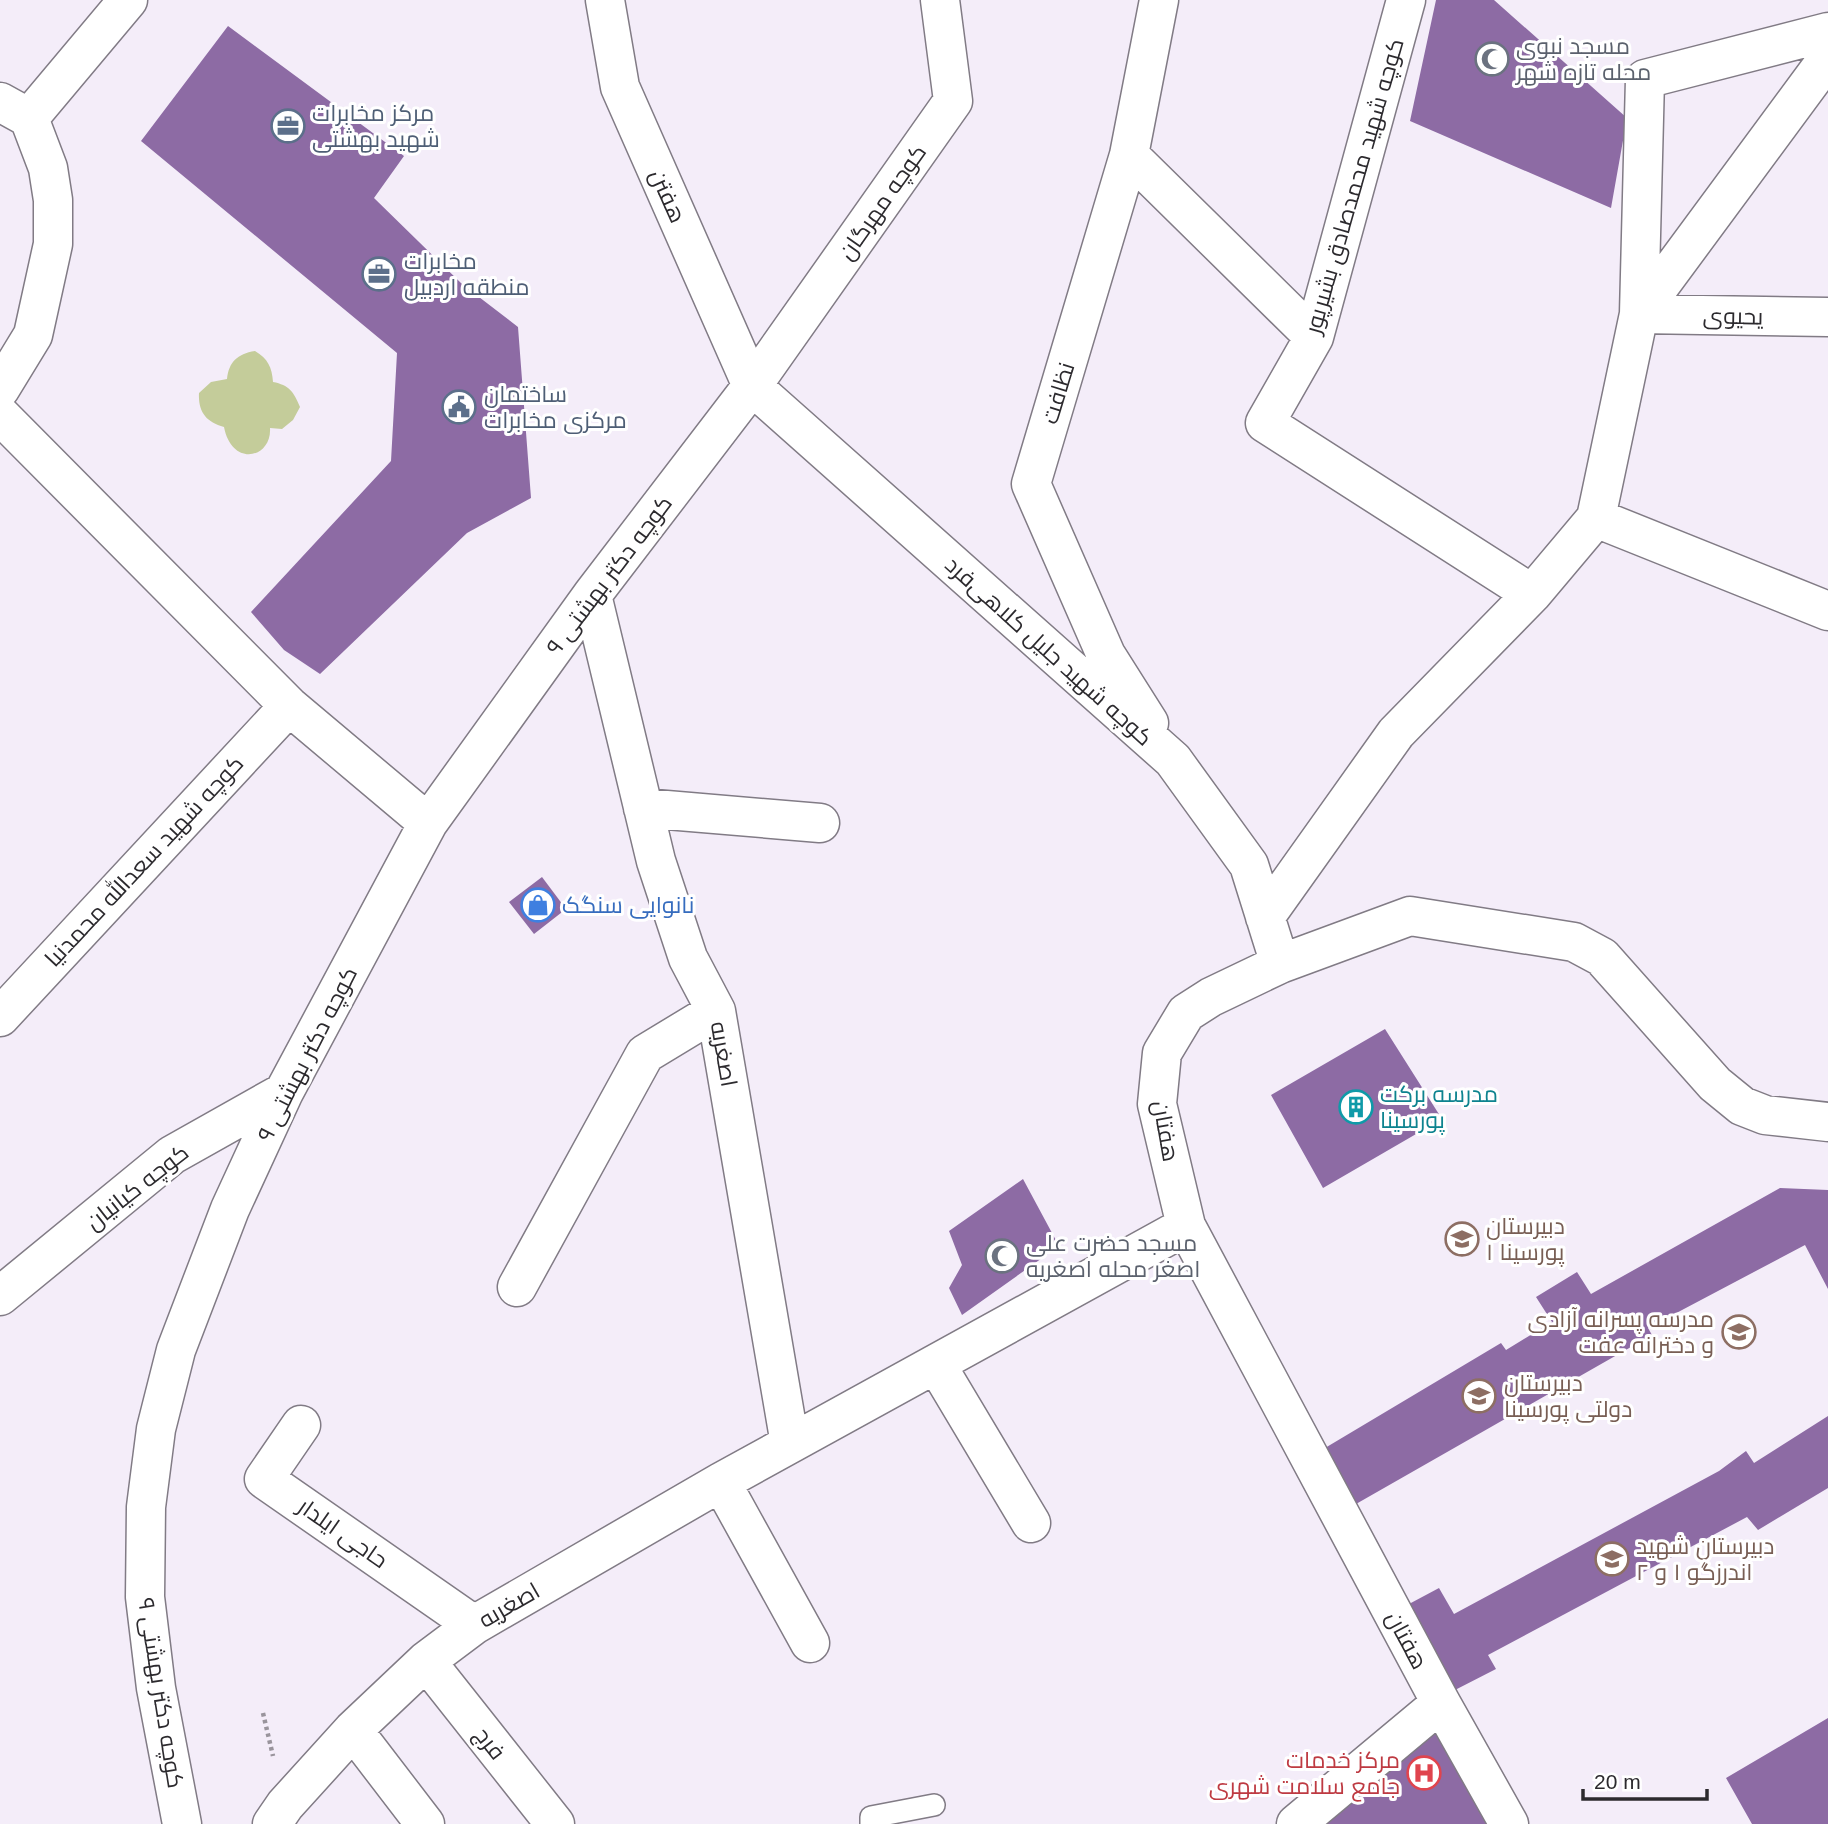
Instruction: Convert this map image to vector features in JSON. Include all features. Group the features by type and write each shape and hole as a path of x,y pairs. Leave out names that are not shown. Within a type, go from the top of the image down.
{"street":[{"path":"0,389 33,335 46,287 53,244 53,200 48,168 15,110 128,0"},
{"name":"هفتن","path":"606,0 620,87 752,386"},
{"name":"کوچه مهرگان","path":"752,386 953,101 940,0"},
{"name":"نظافت","path":"1159,0 1129,155 1031,484 1106,655 1173,760"},
{"name":"کوچه شهید محمدصادق بشیرپور","path":"1406,0 1314,337 1265,423 1532,594"},
{"path":"1265,917 1396,733 1532,594 1596,518 1639,314 1645,79 1828,32"},
{"path":"1639,314 1828,58"},
{"path":"1129,155 1314,337"},
{"name":"یحیوی","path":"1639,314 1828,317"},
{"name":"کوچه دکتر بهشتی ۹","path":"179,1807 156,1688 145,1597 146,1507 156,1429 176,1350 230,1209 284,1092 428,823 592,595 752,386"},
{"name":"کوچه شهید جلیل کلاهی‌فرد","path":"752,386 1173,760 1249,865 1280,964"},
{"path":"0,415 289,706 428,823"},
{"path":"1596,518 1828,611"},
{"name":"اصغریه","path":"592,595 656,861 688,958 716,1011 790,1444"},
{"name":"کوچه شهید سعدالله محمدنیا","path":"0,1017 289,706"},
{"path":"643,808 820,823"},
{"name":"هفتان","path":"1508,1824 1186,1226 1157,1104 1162,1053 1186,1013 1211,997 1280,964 1410,916 1574,942 1602,957 1715,1084 1742,1106 1765,1115 1828,1122"},
{"path":"517,1287 645,1054 716,1011"},
{"name":"کوچه کیانیان","path":"0,1296 172,1155 284,1092"},
{"name":"اصغریه","path":"279,1814 353,1730 426,1661 474,1625 721,1482 1186,1226"},
{"path":"936,1364 1031,1523"},
{"name":"حاجی ایلدار","path":"301,1425 264,1479 474,1625"},
{"path":"721,1482 810,1643"},
{"name":"فرج","path":"426,1661 555,1824"},
{"path":"1296,1824 1441,1703"},
{"path":"353,1730 425,1824"},
{"path":"179,1807 206,1824"},
{"path":"246,1824 279,1814"}],"lane":[{"path":"871,1824 871,1816 934,1805"}],"green space":[{"path":"255,351 268,364 273,382 290,390 300,407 293,420 282,429 270,428 265,446 251,454 235,449 228,440 224,427 204,415 199,393 211,382 227,379 235,360 243,354"}],"building":[{"name":"مسجد نبوی محله تازه شهر","path":"1436,0 1494,0 1627,118 1611,208 1410,121"},
{"name":"ساختمان مرکزی مخابرات","path":"228,26 404,156 374,198 462,284 518,327 531,498 467,533 320,674 284,650 251,612 391,461 397,353 141,141"},
{"name":"نانوایی سنگک","path":"542,877 566,909 534,934 509,902"},
{"name":"مدرسه برکت پورسینا","path":"1385,1029 1442,1119 1323,1188 1271,1095"},
{"name":"مسجد حضرت علی اصغر محله اصغریه","path":"1023,1179 1059,1246 962,1315 949,1288 962,1265 949,1231"},
{"name":"دبیرستان دولتی پورسینا","path":"1780,1188 1828,1190 1828,1289 1805,1245 1648,1328 1652,1335 1356,1504 1325,1448 1501,1343 1506,1350 1552,1322 1536,1297 1577,1272 1591,1294"},
{"name":"دبیرستان شهید اندرزگو ۱ و ۲","path":"1828,1416 1828,1488 1758,1530 1747,1517 1488,1655 1496,1669 1455,1690 1409,1604 1439,1588 1454,1614 1719,1471 1746,1451 1754,1463"},
{"path":"1828,1718 1828,1824 1752,1824 1726,1778"},
{"name":"مرکز خدمات جامع سلامت شهری","path":"1439,1722 1499,1824 1320,1824"}],"place":[{"name":"مسجد نبوی محله تازه شهر","path":"1492,59"},
{"name":"مرکز مخابرات شهید بهشتی","path":"288,126"},
{"name":"مخابرات منطقه اردبیل","path":"379,274"},
{"name":"ساختمان مرکزی مخابرات","path":"459,407"},
{"name":"نانوایی سنگک","path":"538,905"},
{"name":"مدرسه برکت پورسینا","path":"1356,1107"},
{"name":"دبیرستان پورسینا ۱","path":"1462,1239"},
{"name":"مسجد حضرت علی اصغر محله اصغریه","path":"1002,1256"},
{"name":"مدرسه پسرانه آزادی و دخترانه عفت","path":"1739,1332"},
{"name":"دبیرستان دولتی پورسینا","path":"1479,1396"},
{"name":"دبیرستان شهید اندرزگو ۱ و ۲","path":"1612,1559"},
{"name":"مرکز خدمات جامع سلامت شهری","path":"1424,1773"}]}
